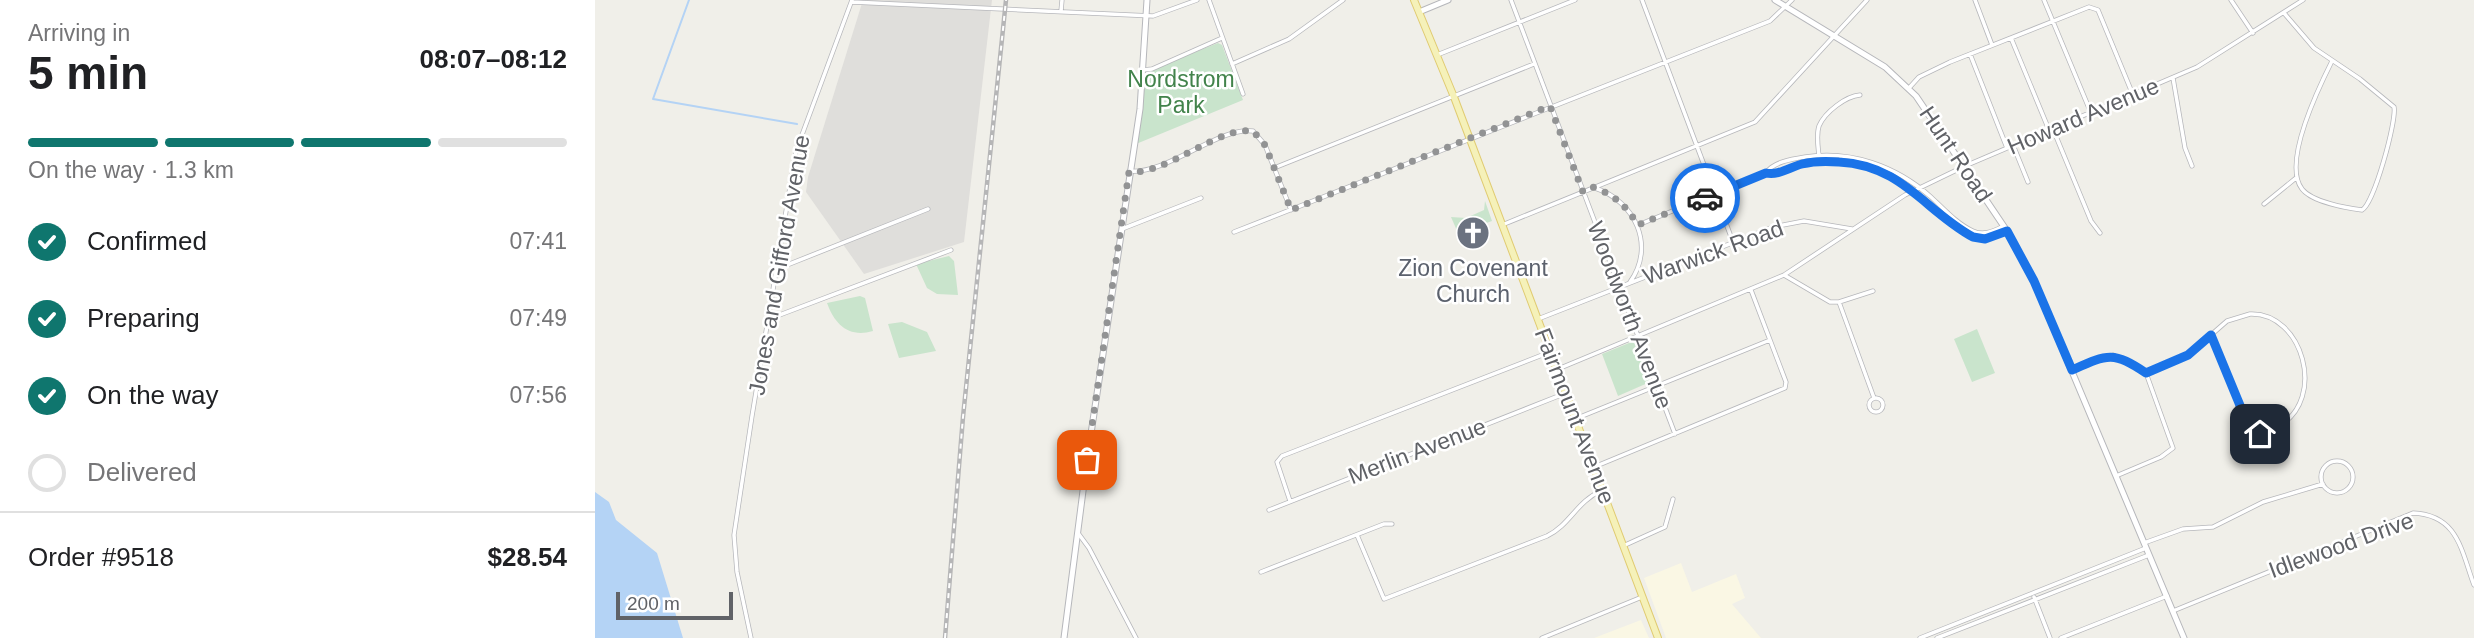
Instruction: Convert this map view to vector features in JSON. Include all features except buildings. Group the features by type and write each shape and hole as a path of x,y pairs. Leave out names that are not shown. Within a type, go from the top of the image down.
{"main road":[{"name":"Fairmount Avenue","path":"1414,0 1454,97 1658,638"}],"street":[{"path":"1061,11 1062,0"},
{"path":"1064,638 1143,70 1147,0"},
{"path":"852,1 1157,16 1197,0"},
{"path":"1209,0 1243,94"},
{"path":"1232,64 1289,39 1343,0"},
{"path":"1419,12 1448,0"},
{"name":"Woodworth Avenue","path":"1511,0 1675,434"},
{"path":"1437,55 1575,0"},
{"path":"1642,0 1733,243"},
{"name":"Hunt Road","path":"1775,0 1885,67 1909,88 1932,116 1965,166 2034,281 2184,638"},
{"path":"1234,232 1770,20 1792,0"},
{"path":"1501,225 1755,122 1867,0"},
{"path":"1975,0 1992,45"},
{"path":"2044,0 2091,113"},
{"path":"2231,0 2253,33"},
{"path":"2292,0 2296,5"},
{"name":"Howard Avenue","path":"1557,369 1784,275 1914,190 2173,78 2218,56 2303,0"},
{"name":"Jones and Gifford Avenue","path":"751,638 734,537 796,151 852,1"},
{"path":"1909,88 1919,77 1970,54 2081,9 2095,8 2133,95"},
{"path":"2284,13 2308,43 2360,79 2394,107 2394,119 2370,204 2360,210 2308,195 2296,178 2295,167 2315,95 2332,61"},
{"path":"1143,70 1152,69 1222,38"},
{"path":"2011,38 2091,221 2100,233"},
{"path":"1970,54 2007,148"},
{"path":"1274,168 1534,64"},
{"path":"2173,78 2185,148 2192,166"},
{"path":"1819,156 1818,132 1823,120 1849,97 1860,95"},
{"path":"1129,172 1148,170 1228,136 1253,131 1261,139 1291,210"},
{"path":"2013,145 2028,182"},
{"path":"1638,225 1766,173 1770,167 1787,161 1819,156 1870,162 1920,188 1973,231 1988,233 2005,229"},
{"path":"1766,173 1773,175 1805,163 1849,163 1883,172 1914,190 1973,237 1985,239 2005,229"},
{"path":"2264,204 2296,178"},
{"path":"1593,187 1613,195 1625,205 1638,225 1641,252 1638,270 1630,282"},
{"path":"1120,230 1201,198"},
{"path":"777,269 928,209"},
{"name":"Warwick Road","path":"1538,319 1789,222 1815,222 1852,229"},
{"path":"769,319 951,250"},
{"path":"1784,275 1815,295 1839,303 1873,291"},
{"path":"1594,467 1786,387 1751,290"},
{"path":"1839,303 1874,398"},
{"path":"2146,373 2188,355 2227,321 2246,314 2270,315 2281,324 2300,353 2307,379 2303,402 2285,423 2260,434 2251,428 2211,335"},
{"path":"1575,419 1770,340"},
{"path":"1290,501 1278,468 1278,459 1550,351"},
{"path":"2072,370 2113,355 2128,360 2146,373 2173,448 2161,457 2116,476"},
{"name":"Merlin Avenue","path":"1269,510 1566,393"},
{"path":"2340,461 2351,472 2349,487 2340,492 2330,491 2323,484 2321,474 2330,462 2340,461"},
{"path":"1937,638 2146,549 2183,529 2213,527 2263,502 2323,484"},
{"path":"1357,535 1384,599 1547,536 1567,522 1583,500 1603,490"},
{"path":"1623,546 1665,527 1673,499"},
{"name":"Idlewood Drive","path":"2173,611 2413,513 2444,522 2453,530 2474,585"},
{"path":"1261,572 1392,524"},
{"path":"1078,533 1089,548 1136,638"},
{"path":"1920,638 2034,596"},
{"path":"2034,596 2050,638"},
{"path":"2061,638 2167,596"},
{"path":"1542,638 1643,597"}],"shaded area":[{"path":"863,0 992,0 964,242 864,274 806,192 808,177"},
{"path":"1681,563 1692,592 1736,574 1745,598 1732,604 1761,638 1666,638 1644,578"},
{"path":"1641,620 1649,638 1594,638"}],"green space":[{"name":"Nordstrom Park","path":"1218,43 1222,45 1243,100 1136,144 1145,72"},
{"path":"1485,201 1492,221 1458,233 1451,217 1466,218 1484,210"},
{"path":"949,256 954,261 958,295 937,294 927,288 916,264"},
{"path":"860,296 865,298 873,331 857,333 844,328 834,318 827,303"},
{"path":"902,322 927,332 936,351 899,358 888,324"},
{"path":"1977,329 1995,373 1972,382 1954,339"},
{"path":"1634,341 1650,382 1618,396 1602,354"}],"water":[{"path":"595,492 609,502 616,520 657,553 683,638 595,638"}],"waterway":[{"path":"689,0 653,99 797,124"}],"railway":[{"path":"945,638 963,417 1006,0"}],"way so far":[{"path":"1087,460 1129,172 1148,170 1228,136 1253,131 1265,145 1291,210 1550,106 1583,192 1593,187 1613,195 1625,205 1638,225 1705,198"}],"place":[{"name":"Zion Covenant Church","path":"1473,233"}],"route":[{"path":"1705,198 1766,173 1773,175 1805,163 1849,163 1883,172 1914,190 1963,232 1973,237 1985,239 2007,231 2034,281 2072,370 2113,355 2128,360 2146,373 2188,355 2211,335 2246,420 2254,432 2260,434"}]}
